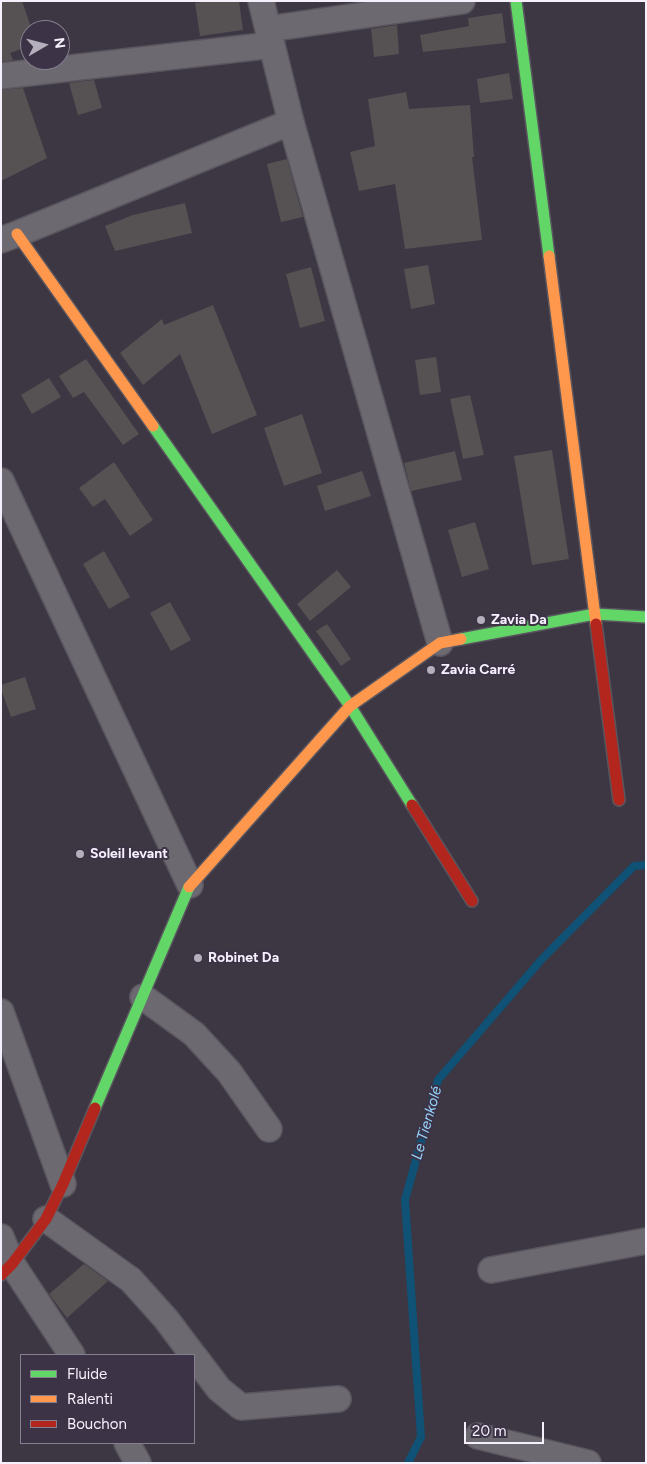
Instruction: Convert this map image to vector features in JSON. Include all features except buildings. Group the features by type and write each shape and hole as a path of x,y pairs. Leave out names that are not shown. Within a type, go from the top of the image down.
{"street":[{"path":"261,1 291,122 440,643"},
{"path":"1,76 270,37 462,1"},
{"path":"516,1 619,800"},
{"path":"291,122 9,237 350,706 472,901"},
{"path":"1,481 190,885"},
{"path":"6,1270 46,1219 63,1184 190,885 350,706 440,643 595,614 646,617"},
{"path":"143,997 194,1034 229,1072 270,1129"},
{"path":"1,1012 63,1184"},
{"path":"46,1219 131,1280 166,1319 193,1354"},
{"path":"1,1237 6,1270 71,1354"},
{"path":"491,1270 646,1240"},
{"path":"195,1356 219,1389 241,1407 338,1399"},
{"path":"478,1436 588,1463"},
{"path":"128,1444 138,1463"}],"waterway":[{"name":"Le Tienkolé","path":"408,1463 421,1437 405,1200 438,1080 542,959 634,866 646,865"}],"traffic: fast":[{"path":"516,1 549,256"},
{"path":"153,426 350,706 412,805"},
{"path":"461,639 595,614 646,617"},
{"path":"95,1108 189,887"}],"traffic: slow":[{"path":"17,234 153,426"},
{"path":"549,256 596,624"},
{"path":"189,887 350,706 440,643 461,639"}],"traffic: jam":[{"path":"596,624 619,800"},
{"path":"412,805 472,901"},
{"path":"1,1275 12,1264 46,1219 95,1108"}],"place":[{"name":"Zavia Da","path":"481,620"},
{"name":"Zavia Carré","path":"431,670"},
{"name":"Soleil levant","path":"80,854"},
{"name":"Robinet Da","path":"198,958"}]}
